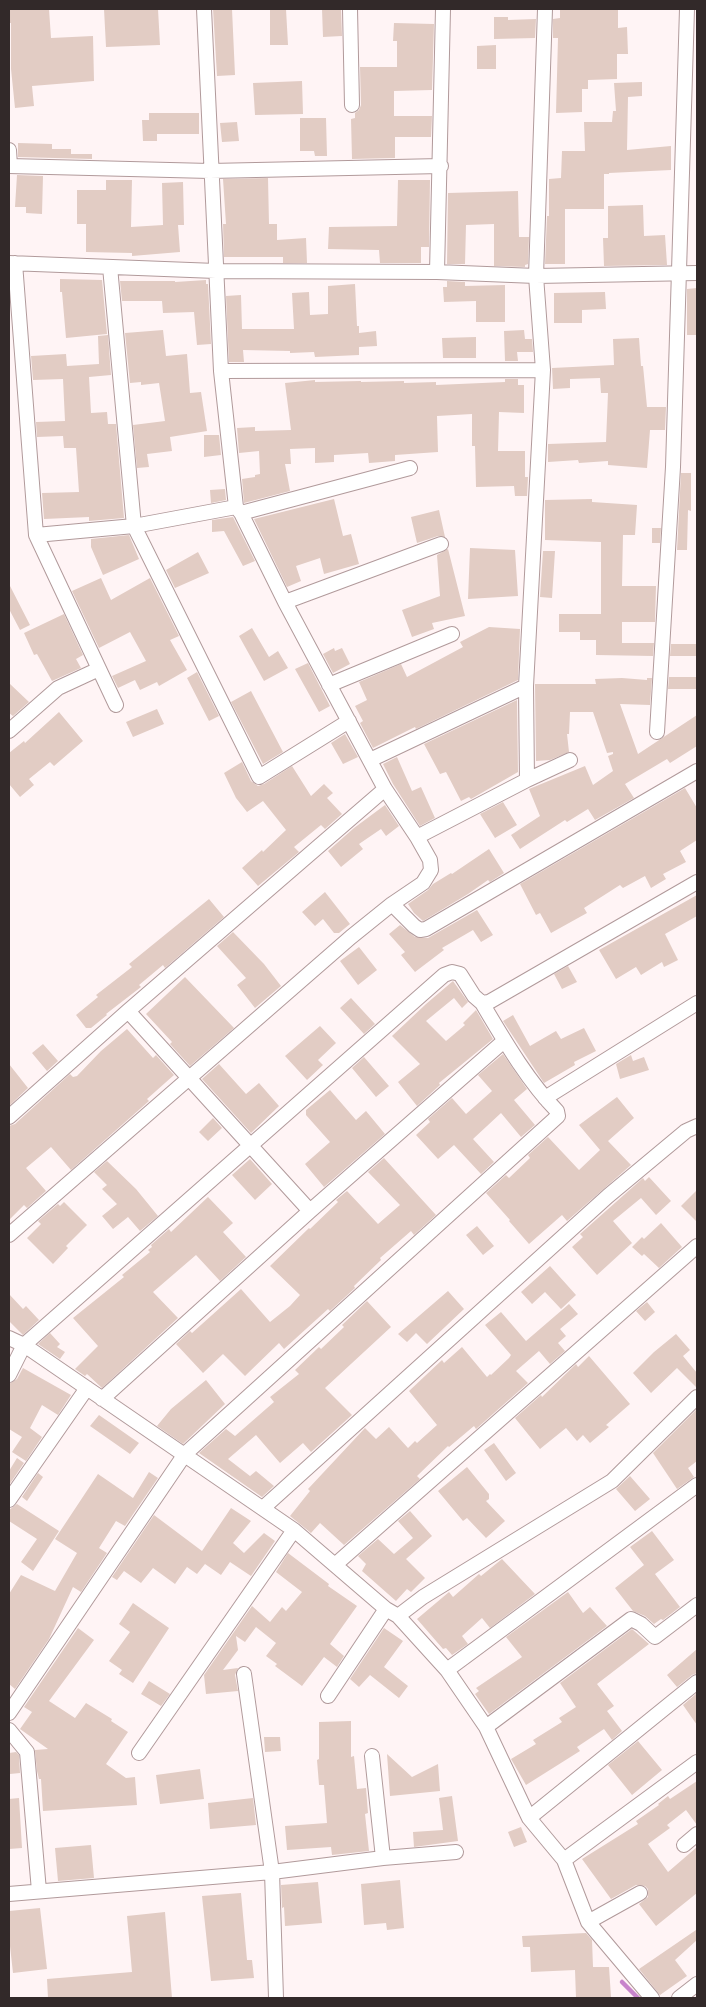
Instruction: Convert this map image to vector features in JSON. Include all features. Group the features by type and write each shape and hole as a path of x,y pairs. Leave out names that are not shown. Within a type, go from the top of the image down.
{"street":[{"path":"9,1235 351,937 392,904 423,883 431,870 430,860 385,789 285,602 239,510 221,370 210,171 204,9"},
{"path":"350,9 352,105"},
{"path":"437,272 441,166 443,9"},
{"path":"527,780 526,686 543,370 536,276 545,9"},
{"path":"657,732 672,467 687,9"},
{"path":"9,150 9,166 210,171 441,166"},
{"path":"116,705 36,535 12,263 216,270 437,272 536,276 697,273"},
{"path":"110,266 134,526 259,777 349,721"},
{"path":"221,370 543,370"},
{"path":"36,535 134,526 239,510 410,468"},
{"path":"285,602 441,544"},
{"path":"329,685 452,634"},
{"path":"9,731 58,688 99,669"},
{"path":"370,760 526,686"},
{"path":"417,837 570,760"},
{"path":"392,904 414,926 420,930 426,930 697,771"},
{"path":"9,1117 128,1011 385,789"},
{"path":"482,1003 489,1002 697,882"},
{"path":"9,1376 24,1345 444,975 452,972 460,974 474,996 482,1003 504,1041 545,1098 557,1111 558,1116 185,1454 9,1713"},
{"path":"545,1098 697,1003"},
{"path":"128,1011 310,1211"},
{"path":"102,1399 310,1211 504,1041"},
{"path":"263,1508 608,1196 686,1131 697,1126"},
{"path":"336,1564 697,1246"},
{"path":"9,1338 24,1345 294,1530 392,1613 447,1670 486,1727 529,1818 564,1860 588,1922 652,1998"},
{"path":"9,1500 87,1388"},
{"path":"328,1696 392,1613 612,1481 697,1397"},
{"path":"447,1670 697,1485"},
{"path":"139,1753 294,1530"},
{"path":"486,1727 631,1618 641,1624 655,1637 697,1605"},
{"path":"244,1674 272,1872 276,1998"},
{"path":"529,1818 697,1682"},
{"path":"9,1730 28,1752 39,1892"},
{"path":"372,1756 383,1858"},
{"path":"564,1860 697,1762"},
{"path":"684,1845 697,1834"},
{"path":"9,1894 272,1872 383,1858 456,1852"},
{"path":"588,1922 640,1893"},
{"path":"679,1998 697,1984"}],"building":[{"path":"9,9 49,9 51,38 93,36 94,81 32,86 34,106 15,108 11,69 11,23 9,23"},
{"path":"104,9 158,9 160,45 106,47"},
{"path":"213,9 232,9 235,75 217,76"},
{"path":"270,9 286,9 288,45 270,45"},
{"path":"322,9 341,9 342,36 323,37"},
{"path":"560,9 618,9 618,28 627,27 628,54 617,54 617,79 588,80 588,89 582,89 582,112 556,113 558,38 553,38 553,19 560,18"},
{"path":"494,17 508,17 508,20 536,19 535,38 494,39"},
{"path":"394,23 434,24 432,90 394,91 394,116 432,116 431,137 395,137 395,158 352,159 351,119 355,118 355,113 361,105 360,67 397,67 397,41 393,41"},
{"path":"496,45 496,69 477,69 477,46"},
{"path":"302,81 303,114 255,115 253,83"},
{"path":"642,82 642,96 628,97 627,150 671,146 671,170 604,174 604,209 565,209 565,264 545,264 547,216 549,216 549,179 561,178 562,151 585,151 584,122 612,122 613,111 616,111 614,83"},
{"path":"149,113 199,113 199,134 157,134 157,141 143,141 142,120 149,120"},
{"path":"300,118 326,118 327,156 315,156 314,151 300,151"},
{"path":"237,122 239,141 222,142 220,123"},
{"path":"18,143 52,144 52,149 71,149 71,154 92,154 92,159 18,157"},
{"path":"17,175 43,176 42,214 26,213 26,207 15,207"},
{"path":"268,178 269,224 277,224 277,240 306,238 307,263 283,263 283,257 224,257 223,224 226,224 223,179"},
{"path":"106,180 132,180 131,227 163,225 162,183 183,182 184,225 178,225 180,252 132,256 132,253 86,252 86,224 77,224 77,190 106,190"},
{"path":"398,180 430,180 429,247 421,247 421,263 380,263 379,250 328,249 329,227 397,226"},
{"path":"518,191 519,237 529,237 528,264 525,267 494,266 494,224 466,225 465,264 447,264 448,193"},
{"path":"643,205 644,236 665,235 667,265 604,266 603,238 608,238 608,206"},
{"path":"60,279 102,280 107,334 66,338"},
{"path":"206,280 206,284 208,284 211,344 197,345 194,312 163,313 162,301 122,301 120,281 175,282"},
{"path":"447,281 465,282 465,286 505,285 505,322 476,322 476,301 444,302 443,287 447,287"},
{"path":"355,284 359,333 376,331 377,346 359,347 359,355 315,357 314,352 290,353 290,351 243,350 244,362 229,362 226,296 241,295 242,329 294,329 292,293 309,292 310,315 328,314 328,286"},
{"path":"697,288 697,335 687,335 687,289"},
{"path":"605,292 606,309 582,310 582,323 554,323 554,293"},
{"path":"163,330 166,356 187,354 190,393 201,392 207,431 170,437 172,451 147,454 149,467 137,468 133,425 165,421 159,383 141,385 141,382 130,383 125,333"},
{"path":"524,330 525,339 532,339 533,352 517,352 518,361 505,361 504,331"},
{"path":"108,335 111,375 89,377 91,413 107,412 108,424 116,424 124,518 89,521 89,517 44,519 42,493 79,492 76,448 64,448 63,436 37,437 36,422 65,421 63,379 33,380 31,356 66,354 67,366 99,364 98,336"},
{"path":"476,337 476,358 443,358 442,338"},
{"path":"639,338 647,407 666,407 665,430 650,430 647,468 608,465 608,461 579,463 578,460 548,462 548,444 606,442 608,393 601,393 600,378 570,379 570,388 553,389 552,368 614,365 613,339"},
{"path":"505,379 518,379 518,385 524,385 524,413 499,412 498,451 525,451 525,477 528,477 527,496 515,496 514,486 476,487 475,446 472,446 472,414 437,416 438,452 395,455 395,461 369,463 368,453 334,455 334,462 315,463 315,448 290,449 291,464 285,464 290,491 244,503 242,479 255,477 255,475 260,474 259,451 239,453 237,428 255,427 255,431 291,430 285,383 315,380 315,382 404,381 404,383 436,382 436,385 505,382"},
{"path":"204,435 219,435 221,455 204,457"},
{"path":"681,473 691,473 691,511 688,510 687,550 677,550"},
{"path":"225,489 226,500 211,503 210,490"},
{"path":"334,499 343,536 351,534 359,564 324,574 320,558 296,566 301,581 287,587 254,519"},
{"path":"592,499 592,502 637,505 635,535 623,535 622,586 656,586 655,622 622,622 622,643 654,643 653,656 596,655 596,640 580,640 580,632 559,632 559,614 601,614 601,542 545,540 545,500"},
{"path":"439,510 445,537 438,536 417,543 411,517"},
{"path":"233,517 255,561 243,566 224,531 212,532 212,520"},
{"path":"652,528 661,528 660,543 652,543"},
{"path":"129,535 139,559 103,575 91,547 91,539"},
{"path":"470,548 515,550 518,596 468,599"},
{"path":"448,549 465,616 432,623 434,629 412,637 402,610 440,596 437,555"},
{"path":"543,551 555,551 552,598 540,597"},
{"path":"198,552 209,573 175,588 166,570"},
{"path":"101,578 111,600 150,578 179,636 170,640 187,670 159,686 157,682 140,690 135,680 118,688 112,676 146,661 130,632 99,648 72,591"},
{"path":"9,584 30,625 20,630 9,609"},
{"path":"64,614 83,655 76,659 81,668 52,681 37,654 34,655 24,633"},
{"path":"489,627 520,629 518,680 373,748 360,723 363,721 355,706 367,700 359,682 401,664 407,677 463,647 460,642"},
{"path":"252,628 269,657 278,651 288,668 264,681 239,636"},
{"path":"671,644 697,644 697,656 670,656"},
{"path":"334,648 335,651 342,648 350,664 333,673 323,654"},
{"path":"308,663 330,706 319,712 295,669"},
{"path":"197,672 219,716 209,721 187,678"},
{"path":"669,677 697,677 697,689 668,689"},
{"path":"622,678 647,680 647,678 652,678 650,705 620,704 638,754 697,715 697,746 670,763 667,759 625,784 634,798 595,820 588,809 567,822 565,820 520,849 511,835 540,816 529,789 585,766 593,785 613,771 608,756 613,754 613,752 607,753 593,712 570,712 569,734 567,734 569,752 550,760 536,761 535,684 596,684 595,679"},
{"path":"9,683 29,702 13,716 9,713"},
{"path":"251,691 283,752 263,764 231,702"},
{"path":"517,700 518,772 471,799 469,797 461,801 446,772 440,774 424,744"},
{"path":"157,709 164,724 133,737 126,722"},
{"path":"59,712 83,741 54,766 50,762 29,779 34,785 20,797 9,784 9,753 24,741 25,743"},
{"path":"345,734 358,757 343,764 331,743"},
{"path":"397,757 412,791 421,787 435,818 420,826 393,784 383,764"},
{"path":"242,762 251,781 258,786 292,766 311,796 324,784 333,793 327,798 342,814 325,829 321,825 294,847 299,852 258,886 242,868 262,850 263,852 286,830 263,801 247,812 236,798 224,773"},
{"path":"685,788 697,808 697,840 680,851 686,862 663,874 666,879 651,888 645,876 623,888 620,885 584,908 587,913 551,933 540,913 536,915 520,884"},
{"path":"503,802 517,825 495,838 480,814"},
{"path":"385,805 399,826 386,836 381,829 359,844 363,849 341,867 328,851 354,828"},
{"path":"489,849 504,873 490,882 488,880 423,921 414,913 408,904 428,890 433,884 452,874"},
{"path":"325,892 350,924 339,933 334,933 323,919 315,926 302,912"},
{"path":"697,895 697,916 665,934 678,960 664,967 662,962 641,975 636,967 616,979 599,950"},
{"path":"209,899 224,917 165,968 163,965 139,985 141,987 91,1028 86,1028 76,1015 98,997 96,995 132,967 129,964"},
{"path":"477,910 493,935 481,942 473,930 442,948 444,950 415,972 401,955 405,952 389,934 400,925 415,937 428,938"},
{"path":"233,932 264,964 281,986 255,1008 237,985 246,978 217,946"},
{"path":"359,947 377,970 358,985 340,961"},
{"path":"568,966 577,982 562,989 554,974"},
{"path":"185,977 234,1028 190,1066 170,1044 172,1042 146,1014"},
{"path":"453,981 468,1002 462,1008 454,998 426,1021 446,1041 465,1025 463,1023 476,1010 493,1039 439,1083 440,1085 417,1106 398,1082 420,1064 392,1036"},
{"path":"351,998 375,1024 364,1034 340,1008"},
{"path":"513,1015 530,1046 556,1031 561,1039 584,1028 596,1051 574,1062 575,1065 544,1083 503,1021"},
{"path":"320,1026 336,1043 318,1060 323,1065 307,1080 285,1056"},
{"path":"127,1029 153,1058 156,1055 174,1075 147,1099 149,1101 71,1170 51,1147 26,1168 46,1191 27,1208 24,1205 9,1220 9,1126 15,1124 70,1074 73,1077 77,1076 101,1051"},
{"path":"43,1044 58,1061 47,1071 32,1053"},
{"path":"503,1054 527,1089 514,1100 535,1125 521,1137 501,1113 473,1139 494,1162 481,1174 454,1145 438,1159 416,1135 430,1122 428,1119 452,1098 466,1114 492,1091 478,1075"},
{"path":"631,1055 633,1061 644,1057 649,1070 620,1079 616,1064"},
{"path":"364,1057 389,1086 376,1097 352,1068"},
{"path":"9,1064 28,1088 9,1106"},
{"path":"219,1064 246,1094 259,1083 279,1106 251,1133 202,1079"},
{"path":"330,1090 356,1120 366,1111 385,1134 324,1187 305,1164 330,1142 306,1115 306,1110"},
{"path":"617,1097 634,1118 608,1141 631,1165 567,1221 562,1215 529,1244 486,1193 506,1175 509,1178 530,1158 528,1155 548,1137 579,1170 600,1150 579,1125"},
{"path":"213,1118 222,1128 208,1141 199,1132"},
{"path":"384,1158 436,1215 414,1235 411,1231 380,1258 381,1260 354,1286 355,1288 330,1311 328,1309 284,1349 279,1343 245,1376 223,1354 203,1373 176,1344 190,1331 192,1333 241,1289 270,1322 290,1306 300,1295 270,1266 338,1202 336,1200 347,1191 378,1224 400,1205 368,1172"},
{"path":"250,1159 272,1184 255,1200 232,1175"},
{"path":"107,1161 136,1189 158,1216 140,1231 128,1217 113,1229 102,1216 117,1204 102,1189 107,1185 94,1172"},
{"path":"649,1177 671,1201 656,1215 641,1198 613,1221 632,1243 597,1275 572,1247 583,1237 580,1234 643,1178 645,1181"},
{"path":"697,1190 697,1222 681,1206"},
{"path":"208,1197 233,1223 223,1232 246,1257 220,1281 196,1255 153,1292 178,1318 102,1388 87,1374 85,1376 75,1369 98,1346 73,1318 124,1277 122,1275 150,1252 148,1250 152,1247 151,1245 169,1229 171,1232"},
{"path":"64,1202 87,1225 66,1246 68,1248 53,1264 27,1238 41,1224 38,1221 58,1204 60,1206"},
{"path":"661,1223 682,1247 659,1268 644,1254 642,1256 632,1247"},
{"path":"477,1226 494,1246 483,1255 466,1235"},
{"path":"550,1266 576,1295 561,1309 545,1292 532,1304 521,1292"},
{"path":"448,1291 464,1309 427,1344 416,1333 407,1342 398,1334"},
{"path":"9,1294 23,1309 26,1306 39,1320 23,1335 9,1321"},
{"path":"367,1301 391,1327 325,1388 352,1415 311,1452 303,1443 280,1463 256,1435 228,1459 250,1476 256,1471 274,1486 262,1497 199,1453 226,1429 235,1436 274,1402 270,1397 299,1374 295,1370 344,1327 342,1325"},
{"path":"647,1302 655,1312 645,1321 636,1311"},
{"path":"569,1304 578,1314 560,1329 566,1336 558,1343 565,1351 550,1364 539,1351 516,1371 528,1383 476,1429 474,1426 448,1446 417,1476 420,1479 344,1545 320,1523 311,1533 290,1516 310,1491 308,1489 365,1428 376,1439 389,1427 408,1448 415,1441 417,1443 437,1425 409,1391 442,1360 444,1363 462,1347 487,1377 509,1358 511,1355 485,1325 501,1312 526,1341"},
{"path":"50,1333 60,1344 57,1347 65,1352 60,1359 38,1344"},
{"path":"676,1334 690,1350 683,1356 697,1373 697,1388 677,1368 651,1393 633,1373"},
{"path":"589,1356 630,1404 606,1425 609,1427 590,1443 583,1435 577,1441 566,1428 540,1449 515,1418 541,1395 542,1397 576,1364 578,1367"},
{"path":"23,1368 71,1395 58,1415 42,1405 30,1428 42,1437 26,1461 12,1452 22,1437 9,1429 9,1384 17,1379"},
{"path":"206,1380 225,1404 183,1444 157,1426 171,1409"},
{"path":"697,1409 697,1461 688,1468 694,1477 677,1489 653,1453"},
{"path":"99,1415 139,1443 130,1454 90,1426"},
{"path":"494,1443 516,1473 506,1481 484,1450"},
{"path":"17,1458 24,1463 9,1485 9,1471"},
{"path":"467,1467 489,1494 489,1499 486,1501 505,1521 486,1538 467,1518 463,1521 438,1491"},
{"path":"149,1472 158,1478 125,1526 116,1521 99,1548 107,1553 81,1592 73,1587 49,1639 15,1689 9,1684 9,1594 21,1575 55,1591 77,1553 55,1539 98,1474 133,1498"},
{"path":"38,1473 43,1477 27,1501 22,1497"},
{"path":"630,1476 650,1499 635,1511 616,1489"},
{"path":"17,1504 59,1531 33,1571 21,1562 37,1539 9,1521 9,1510"},
{"path":"231,1508 251,1521 233,1543 244,1553 264,1533 275,1541 251,1576 230,1562 221,1575 205,1564 197,1574 187,1567 175,1584 153,1568 141,1583 124,1571 117,1580 112,1577 154,1515 202,1551"},
{"path":"410,1511 432,1536 406,1559 425,1578 411,1592 407,1589 396,1601 362,1571 366,1564 358,1556 378,1539 394,1554 413,1538 398,1521"},
{"path":"652,1531 674,1560 655,1574 680,1607 663,1620 661,1619 654,1624 645,1616 633,1611 615,1588 644,1565 630,1547"},
{"path":"288,1553 329,1584 328,1586 357,1606 330,1644 344,1656 337,1667 324,1657 302,1686 275,1666 277,1664 266,1656 276,1643 256,1627 245,1642 236,1636 238,1650 223,1670 238,1668 235,1675 238,1691 206,1694 204,1675 252,1606 270,1622 282,1607 286,1611 302,1592 276,1572"},
{"path":"502,1559 535,1594 490,1628 482,1618 462,1636 468,1644 452,1655 446,1648 443,1649 417,1619 449,1592 453,1597 479,1574 481,1576"},
{"path":"568,1592 583,1613 590,1607 607,1626 489,1714 475,1694 479,1691 476,1688 522,1657 506,1637"},
{"path":"133,1603 169,1628 133,1683 119,1674 122,1670 109,1661 130,1632 119,1624"},
{"path":"78,1628 94,1640 49,1701 75,1718 86,1703 112,1719 111,1721 128,1732 106,1764 126,1778 135,1777 137,1805 43,1811 41,1779 39,1779 37,1771 35,1750 48,1749 20,1729 32,1712 24,1707"},
{"path":"384,1628 403,1641 384,1667 408,1686 399,1698 370,1675 359,1687 350,1679"},
{"path":"632,1629 649,1644 597,1684 614,1706 607,1711 622,1731 612,1740 604,1729 577,1747 580,1751 526,1785 511,1759 536,1744 533,1740 562,1722 559,1718 576,1707 560,1683"},
{"path":"697,1649 697,1673 677,1687 667,1675"},
{"path":"149,1681 170,1694 161,1706 141,1694"},
{"path":"697,1693 697,1725 683,1705"},
{"path":"351,1721 351,1757 354,1756 357,1789 366,1788 368,1813 365,1814 369,1851 332,1855 331,1847 287,1850 285,1826 327,1823 324,1785 319,1785 317,1760 319,1759 319,1722"},
{"path":"264,1737 280,1737 281,1751 265,1752"},
{"path":"638,1741 662,1770 632,1795 608,1765"},
{"path":"16,1752 19,1755 20,1773 10,1774 9,1753"},
{"path":"387,1754 412,1777 438,1764 440,1791 390,1796"},
{"path":"200,1769 204,1799 160,1804 156,1775"},
{"path":"697,1781 697,1825 686,1810 667,1825 670,1828 648,1844 668,1872 697,1847 697,1893 656,1926 639,1904 648,1897 648,1889 645,1886 636,1885 611,1899 582,1859 638,1824 636,1821 659,1805 668,1796 670,1799"},
{"path":"452,1796 458,1841 414,1847 413,1832 443,1830 439,1798"},
{"path":"19,1798 22,1848 9,1849 9,1799"},
{"path":"253,1798 256,1825 210,1829 208,1803"},
{"path":"521,1827 527,1842 514,1847 508,1832"},
{"path":"91,1845 94,1878 58,1881 55,1848"},
{"path":"400,1880 404,1928 387,1930 386,1923 364,1925 361,1884"},
{"path":"318,1882 322,1923 285,1926 281,1885"},
{"path":"241,1893 247,1960 252,1960 254,1978 211,1981 202,1896"},
{"path":"40,1908 47,1969 13,1973 9,1937 9,1911"},
{"path":"165,1912 172,1998 48,1998 47,1979 132,1972 127,1916"},
{"path":"696,1930 697,1940 675,1960 687,1976 660,1995 639,1969"},
{"path":"586,1933 592,1940 593,1967 609,1967 611,1997 576,1998 575,1970 531,1972 530,1947 523,1947 522,1936"}],"waterway":[{"path":"622,1982 638,1998"}]}
